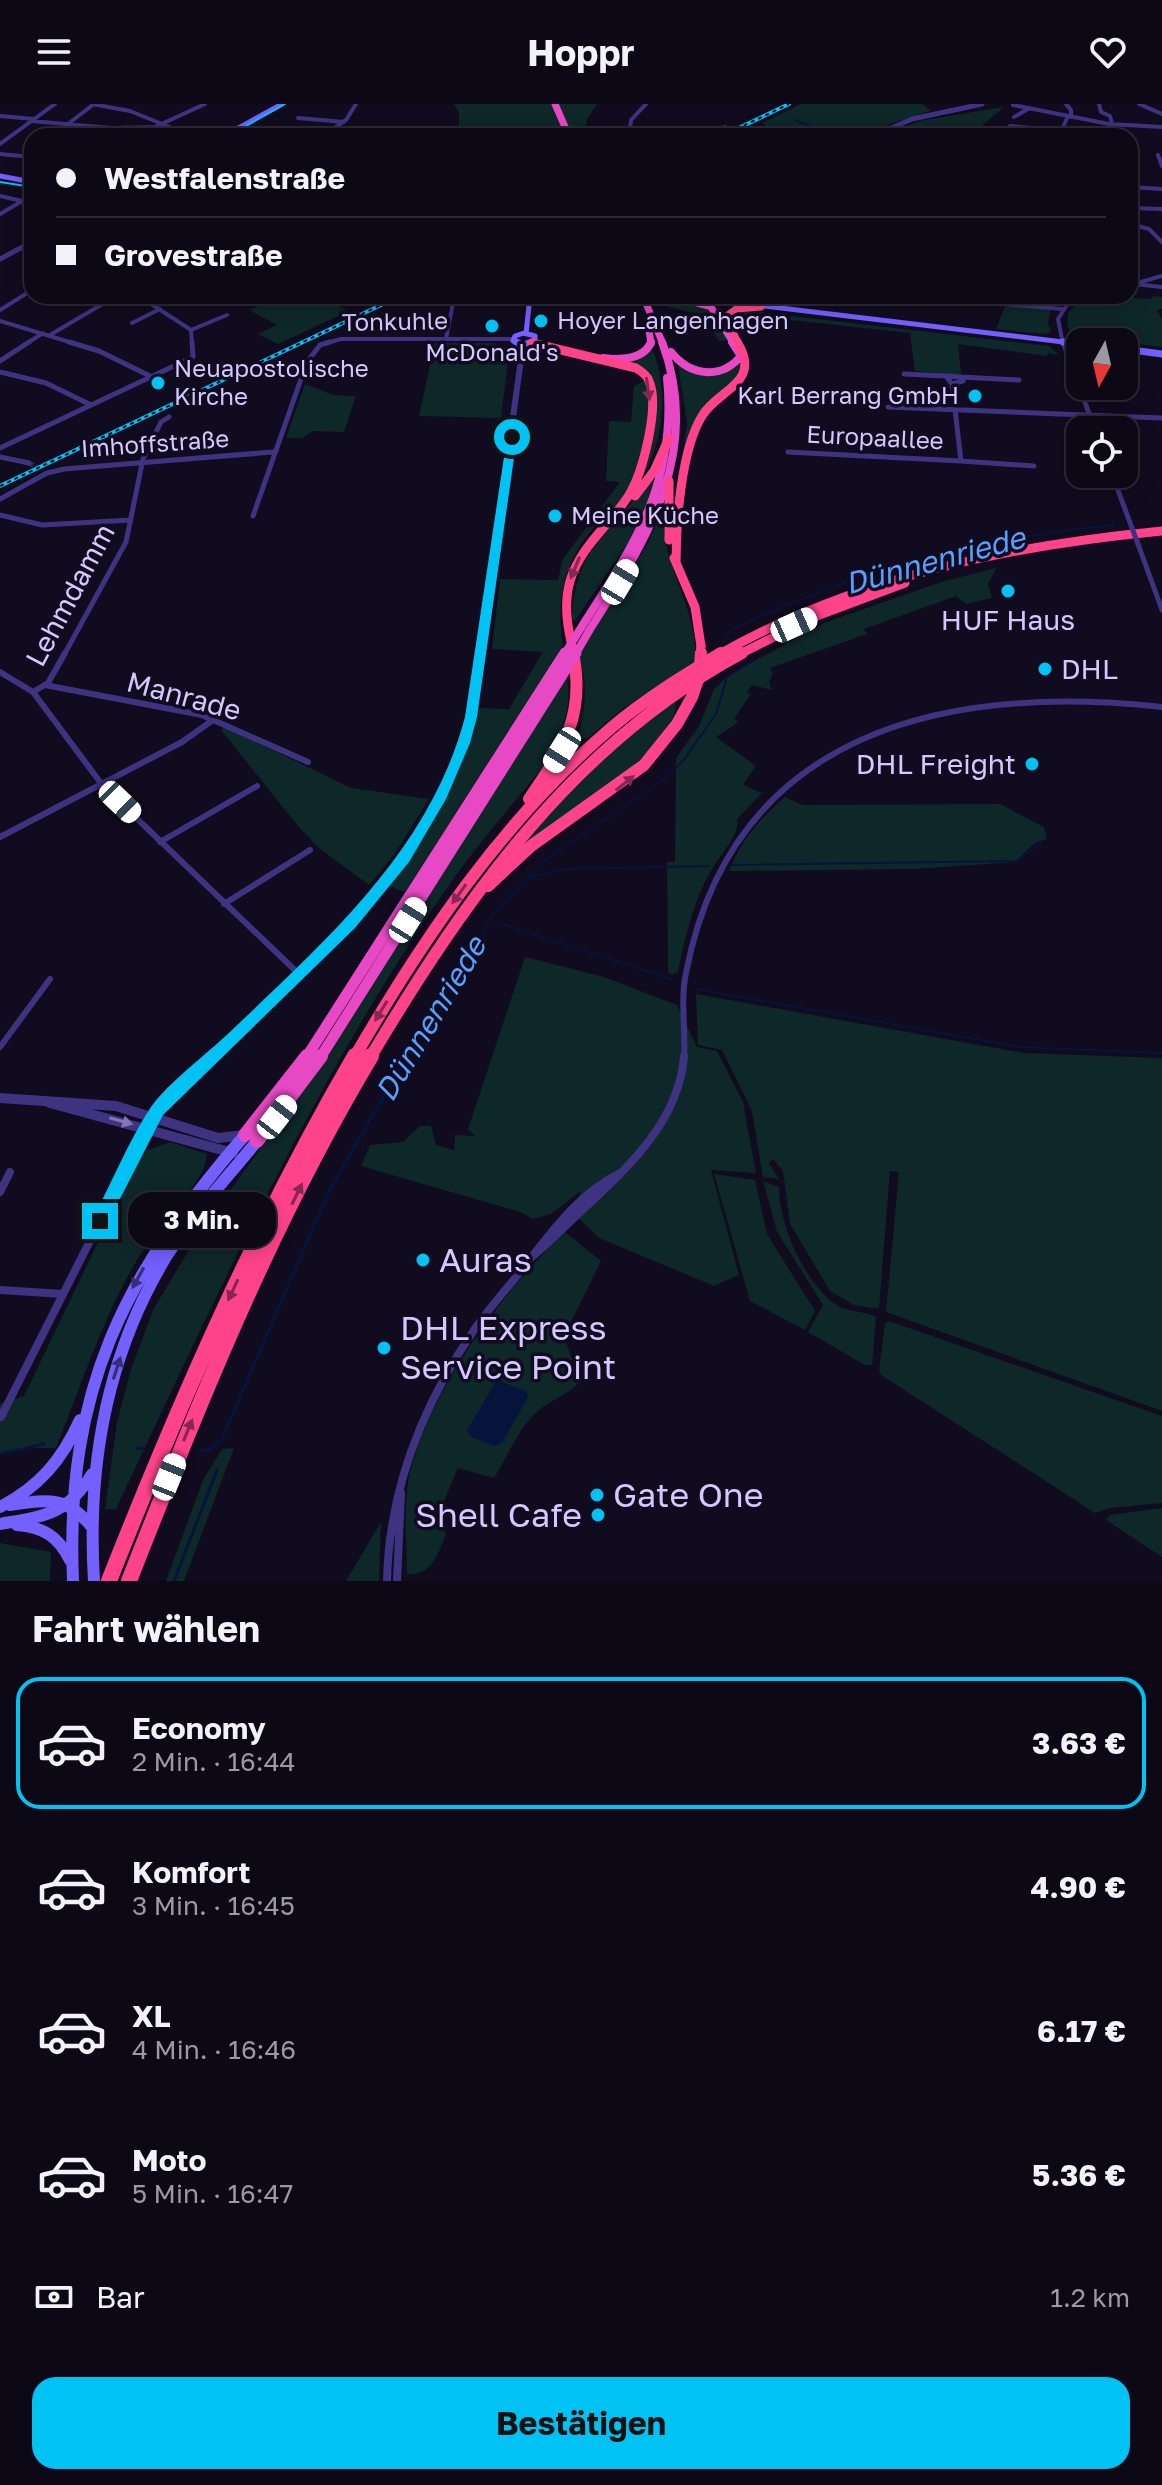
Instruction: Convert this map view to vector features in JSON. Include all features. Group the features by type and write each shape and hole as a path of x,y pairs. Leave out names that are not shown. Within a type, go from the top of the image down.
{"highway":[{"path":"558,104 568,128"},
{"path":"631,556 652,505 669,438 668,382 639,304"},
{"path":"465,908 522,853 604,798 648,763 669,738 692,697 699,677 701,646 695,607 676,563 668,532 669,481 679,418 675,382 664,341 647,304"},
{"path":"664,341 680,363 693,370 725,370 741,359 738,347 711,307 701,304"},
{"path":"676,563 676,526 698,422 734,386 744,369 743,351 725,317 736,309 762,305"},
{"path":"530,343 604,358 629,358 650,348 648,323"},
{"path":"109,1581 210,1340 297,1161 385,1005 445,915 548,772 570,731 578,695 566,622 568,590 577,561 626,500 640,472 649,425 649,380 642,372 628,365 530,343"},
{"path":"606,522 644,485 669,438"},
{"path":"255,1144 335,1037 652,525 669,481"},
{"path":"498,844 561,775 623,719 697,667 785,619 883,581 959,560 1072,539 1162,531"},
{"path":"129,1581 191,1424 306,1176 386,1031 465,908 530,824 602,751 671,696 751,646 842,604 926,576 1033,552 1162,538"},
{"path":"245,1135 291,1079 331,1022 556,676"}],"main road":[{"path":"238,128 282,104"},
{"path":"248,128 290,104"},
{"path":"0,174 24,178"},
{"path":"524,334 529,304"},
{"path":"756,304 1066,342"},
{"path":"524,334 535,336 530,343 512,339 524,334"},
{"path":"1138,351 1162,354"},
{"path":"1,1507 35,1488 54,1471 70,1445 113,1330 136,1282 166,1234 245,1135"},
{"path":"94,1581 91,1526 94,1472 112,1383 145,1295 178,1240 255,1144"},
{"path":"73,1581 72,1505 77,1460 91,1394"},
{"path":"1,1524 53,1514 72,1505 94,1472"},
{"path":"1,1507 53,1500 72,1505 91,1526"},
{"path":"1,1524 38,1527 53,1533 61,1541 71,1564"}],"street":[{"path":"0,144 55,104"},
{"path":"67,124 93,104 125,109 169,128"},
{"path":"125,109 133,104"},
{"path":"0,116 111,128 163,125 205,104"},
{"path":"335,128 344,122 356,104"},
{"path":"591,128 629,128 634,115 646,104"},
{"path":"891,128 912,119 982,104"},
{"path":"1064,128 1071,110 1066,104"},
{"path":"1099,104 1101,112 1110,116 1111,128"},
{"path":"1139,104 1162,114"},
{"path":"1021,108 1111,124 1162,127"},
{"path":"1014,117 1028,109"},
{"path":"298,118 344,122"},
{"path":"0,154 24,156"},
{"path":"1158,155 1162,166"},
{"path":"1138,188 1162,189"},
{"path":"0,196 22,200"},
{"path":"0,214 22,200"},
{"path":"1138,207 1162,209"},
{"path":"1138,226 1162,232"},
{"path":"1153,232 1162,242"},
{"path":"0,259 24,246"},
{"path":"1138,282 1162,276"},
{"path":"1138,285 1162,287"},
{"path":"0,310 24,295"},
{"path":"50,335 102,304"},
{"path":"152,304 191,330"},
{"path":"446,339 453,304"},
{"path":"1004,304 1062,309 1072,304"},
{"path":"132,323 160,309"},
{"path":"1062,309 1058,319 1063,342 1089,416"},
{"path":"191,330 227,315"},
{"path":"0,321 115,357 152,377"},
{"path":"0,448 193,357 191,330"},
{"path":"0,361 43,333"},
{"name":"Tonkuhle","path":"253,516 307,362 320,345 355,338 512,339"},
{"path":"1,1417 153,1117 365,908 404,858 440,799 464,743 530,343"},
{"path":"0,372 46,383 91,405"},
{"path":"904,374 1019,380"},
{"path":"888,407 954,409 952,384 946,376"},
{"path":"952,384 961,383 961,377"},
{"name":"Europaallee","path":"961,461 954,409 1089,416"},
{"name":"Lehmdamm","path":"33,692 45,685 124,547 142,463 161,422 169,417"},
{"name":"Europaallee","path":"1138,417 1162,418"},
{"name":"Imhoffstraße","path":"0,499 44,472 273,452"},
{"name":"Europaallee","path":"788,452 1034,466"},
{"path":"0,457 29,463"},
{"path":"1117,488 1162,610"},
{"path":"0,515 42,525 131,520"},
{"path":"0,672 33,692 103,786 300,975"},
{"name":"Manrade","path":"45,685 165,706 213,720 308,762"},
{"path":"387,1581 388,1533 404,1471 423,1423 453,1365 488,1311 532,1257 613,1183 652,1137 678,1087 685,1048 684,985 699,924 714,882 744,829 782,789 810,767 856,741 907,722 1003,702 1054,700 1162,707"},
{"path":"0,837 103,786 182,742 213,720"},
{"path":"160,842 257,786"},
{"path":"224,904 310,850"},
{"path":"0,1047 50,979"},
{"path":"0,1098 116,1106 218,1138 245,1135"},
{"path":"41,1101 230,1153 255,1144"},
{"path":"218,1138 230,1153"},
{"path":"206,1146 217,1160 216,1169"},
{"path":"218,1188 230,1153"},
{"path":"0,1192 10,1172"},
{"path":"0,1290 63,1294"},
{"path":"397,1581 397,1530 404,1471"}],"green space":[{"path":"454,104 597,104 587,119 586,128 459,128 459,113"},
{"path":"801,104 923,104 930,111 884,128 760,128 766,126 762,123"},
{"path":"1004,107 979,128 903,128 919,121"},
{"path":"1162,297 1162,309 1157,309 1162,320 1162,347 1138,345 1138,328 1069,328 1068,312 1078,304 1138,304 1138,298"},
{"path":"264,304 335,304 349,311 278,344 258,334 277,325 249,310"},
{"path":"657,304 700,306 714,317 732,340 719,341 707,322 697,314"},
{"path":"1005,306 1051,309 1048,323 1051,332 1043,334 996,329"},
{"path":"741,310 1049,346 1060,355 958,344 961,375 915,371 910,333 735,314"},
{"path":"435,343 494,343 509,353 501,418 419,416"},
{"path":"652,348 661,380 662,415 655,449 641,480 651,378 614,360"},
{"path":"743,365 738,377 701,414 673,521 687,423 678,366 710,371"},
{"path":"646,380 647,426 641,458 630,487 582,543 568,570 561,598 563,645 405,892 389,886 419,845 443,802 478,708 509,709 543,652 492,649 500,579 558,580 563,559 620,482 606,481 609,421 631,422 634,386"},
{"path":"305,384 333,395 356,396 344,432 313,431 302,438 286,438"},
{"path":"654,479 645,510 630,540 575,621 572,619 574,595 588,557 610,526"},
{"path":"660,515 663,516 668,553 692,624 695,661 621,710 588,738 582,739 578,737 585,686 578,656 649,542"},
{"path":"996,568 988,584 992,598 966,604 956,596 864,629 867,634 770,668 773,673 769,682 772,690 752,685 747,692 751,694 734,719 739,722 716,737 756,766 743,785 762,793 737,819 733,838 700,893 678,972 671,975 668,972 667,862 675,862 676,758 699,726 714,689 729,675 824,623 941,582"},
{"path":"567,677 567,713 560,735 543,767 454,878 394,968 350,1042 267,1195 116,1509 105,1509 117,1422 131,1369 154,1308 203,1227 325,1061"},
{"path":"676,700 672,719 640,760 589,801 523,846 552,810 614,748"},
{"path":"225,727 351,788 429,799 394,855 369,885 319,848 298,826 221,730"},
{"path":"785,797 802,805 1000,804 1044,827 1047,839 1036,842 1015,862 915,869 729,871 752,830"},
{"path":"525,957 604,977 677,1005 697,1047 717,1051 743,1102 756,1173 711,1170 739,1275 714,1286 599,1238 571,1211 582,1190 551,1214 533,1219 520,1212 361,1166 370,1145 403,1142 420,1126 431,1126 436,1145 454,1150 455,1135 475,1136 468,1129"},
{"path":"696,994 1024,1053 1162,1058 1162,1411 886,1312 899,1172 890,1171 879,1309 854,1305 830,1291 790,1224 783,1171 773,1159 769,1163 779,1179 763,1177 752,1111 722,1050 698,1045"},
{"path":"170,1142 207,1154 205,1164 196,1183 161,1225 128,1276 101,1333 56,1448 31,1448 0,1454 0,1404 24,1396 141,1153"},
{"path":"714,1174 755,1180 767,1234 815,1311 805,1330 750,1301"},
{"path":"763,1181 779,1187 783,1218 789,1235 813,1281 840,1307 876,1317 872,1365 865,1365 808,1332 823,1305 777,1232"},
{"path":"565,1232 601,1261 564,1336 580,1382 532,1417 494,1478 458,1468 438,1515 446,1534 437,1556 423,1571 407,1574 407,1489 418,1445 432,1412 450,1378 494,1313 517,1283"},
{"path":"889,1321 1162,1416 1162,1503 1110,1508 1095,1513 881,1375 879,1369 885,1323"},
{"path":"234,1448 184,1581 166,1581 203,1480 222,1449"},
{"path":"1162,1508 1162,1557 1106,1520 1110,1515"},
{"path":"381,1522 379,1581 346,1581"},
{"path":"0,1543 51,1552 50,1581 0,1581"}],"water":[{"path":"497,1380 526,1391 528,1397 502,1443 494,1446 471,1437 467,1430"}],"waterway":[{"path":"795,120 814,128"},
{"name":"Dünnenriede","path":"728,639 724,636 735,628 874,573 965,548 1113,525 1113,522"},
{"name":"Dünnenriede","path":"406,1058 495,912 548,858 660,782 683,761 716,714 727,677 752,661 752,657"},
{"path":"732,865 1018,861 1041,842"},
{"path":"531,877 565,869 708,866"},
{"path":"502,924 672,979"},
{"path":"696,989 1020,1047 1162,1053"},
{"name":"Dünnenriede","path":"200,1450 209,1450 222,1439 328,1193 407,1056"},
{"name":"Dünnenriede","path":"0,1454 44,1444"},
{"name":"Dünnenriede","path":"137,1448 143,1449"},
{"path":"174,1581 217,1470"}],"tunnel":[{"path":"29,463 41,470"}],"tram line":[{"path":"242,128 285,104"},
{"path":"0,182 24,186"}],"railway":[{"path":"739,128 789,104"},
{"path":"0,486 383,304"}],"place":[{"name":"Hoyer Langenhagen","path":"541,321"},
{"name":"McDonald's","path":"492,326"},
{"name":"Neuapostolische Kirche","path":"158,383"},
{"name":"Karl Berrang GmbH","path":"975,396"},
{"name":"Meine Küche","path":"555,516"},
{"name":"HUF Haus","path":"1008,591"},
{"name":"DHL","path":"1045,669"},
{"name":"DHL Freight","path":"1032,764"},
{"name":"Auras","path":"423,1260"},
{"name":"DHL Express Service Point","path":"384,1348"},
{"name":"Gate One","path":"597,1495"},
{"name":"Shell Cafe","path":"598,1515"}],"route":[{"path":"100,1221 157,1111 351,924 404,858 440,799 464,743 471,717 512,437"}]}
